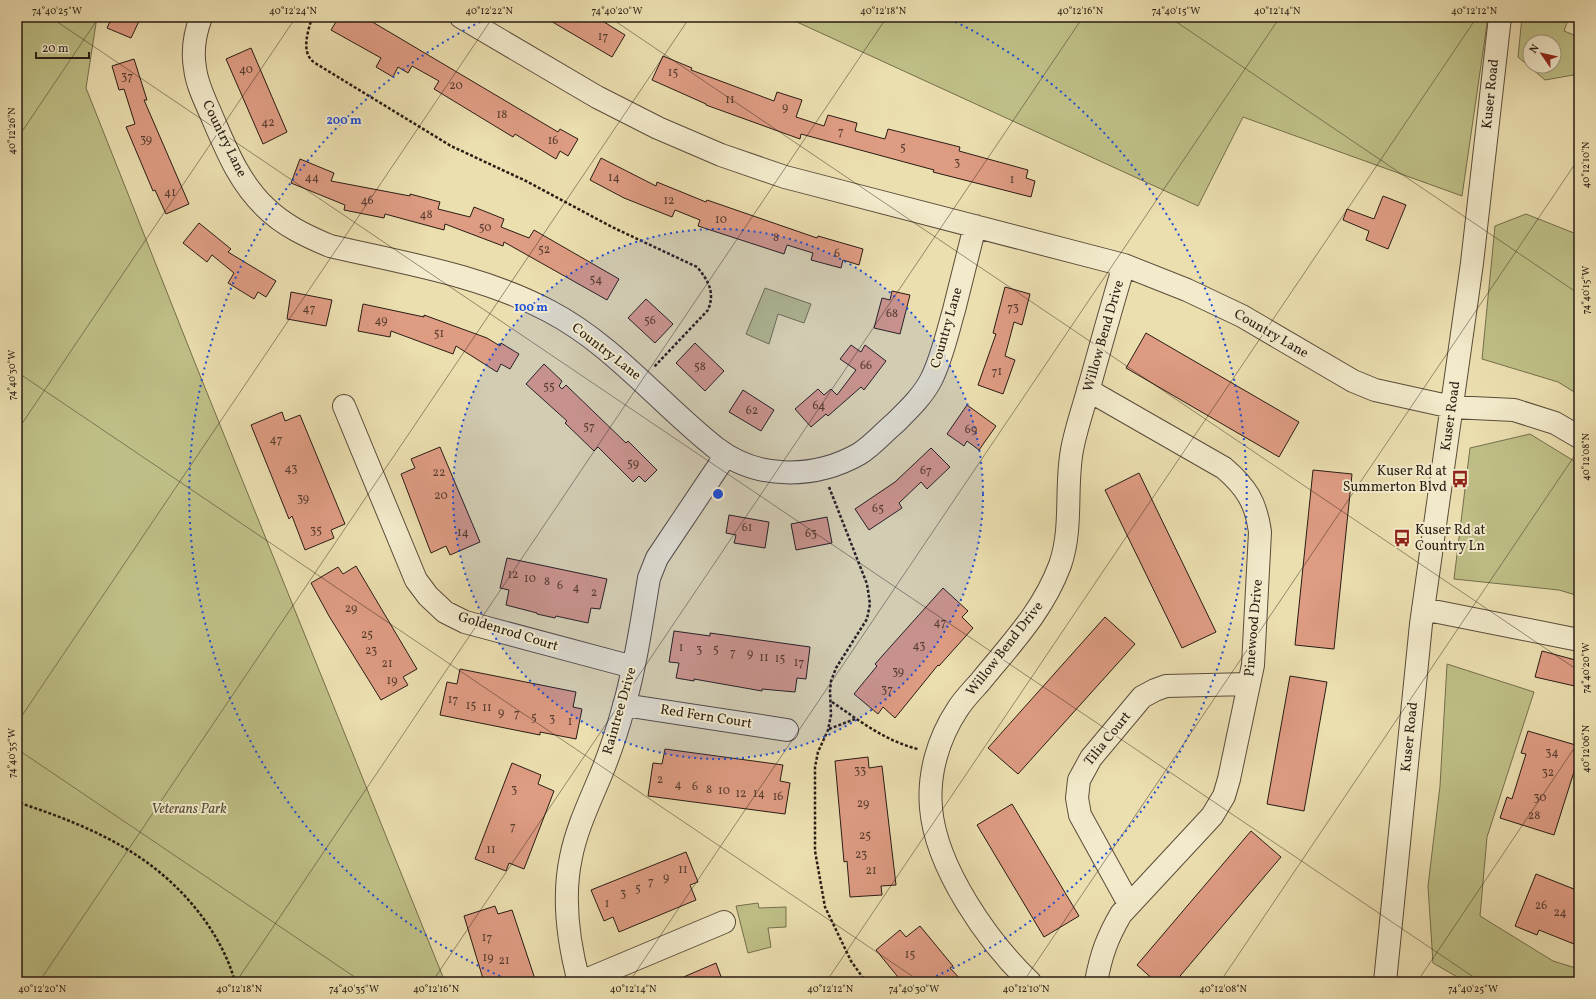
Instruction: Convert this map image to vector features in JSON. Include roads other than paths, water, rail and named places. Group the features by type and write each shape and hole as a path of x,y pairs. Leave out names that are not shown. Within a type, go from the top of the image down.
{"street":[{"name":"Country Lane","path":"201,17 194,45 194,67 199,87 233,165 247,187 285,224 310,238 330,246 474,280 513,294 550,311 584,333 616,358 716,448 726,455 749,466 773,471 800,473 821,469 840,463 871,445 915,404 930,382 941,358 975,226"},
{"name":"Country Lane","path":"461,17 597,97 658,128 721,155 785,177 1124,266 1187,290 1242,316 1353,381 1375,390 1452,407 1514,410 1555,424 1579,437"},
{"name":"Kuser Road","path":"1385,982 1423,609 1472,263 1500,17"},
{"name":"Willow Bend Drive","path":"1030,982 1017,970 987,934 962,895 944,859 935,835 931,809 931,780 936,754 946,729 958,709 1038,611 1052,586 1062,559 1067,531 1068,485 1072,449 1124,266"},
{"name":"Pinewood Drive","path":"1088,390 1224,468 1238,480 1250,496 1258,514 1260,532 1253,666 1224,796 1212,816 1121,914 1109,933 1102,952 1096,982"},
{"name":"Goldenrod Court","path":"344,406 411,571 428,596 445,612 465,622 633,667"},
{"name":"Raintree Drive","path":"580,982 570,948 566,886 578,828 606,763 624,705 633,667 649,578 657,558 726,455"},
{"path":"1423,609 1579,640"},
{"name":"Tilia Court","path":"1130,904 1080,815 1077,798 1079,780 1085,765 1142,697 1155,690 1166,686 1249,684"},
{"name":"Red Fern Court","path":"624,705 787,730"},
{"path":"580,982 724,922"}],"place":[{"name":"Kuser Rd at Summerton Blvd","path":"1460,479"},
{"name":"Kuser Rd at Country Ln","path":"1402,538"}],"park label":[{"name":"Veterans Park","path":"189,809"}]}
